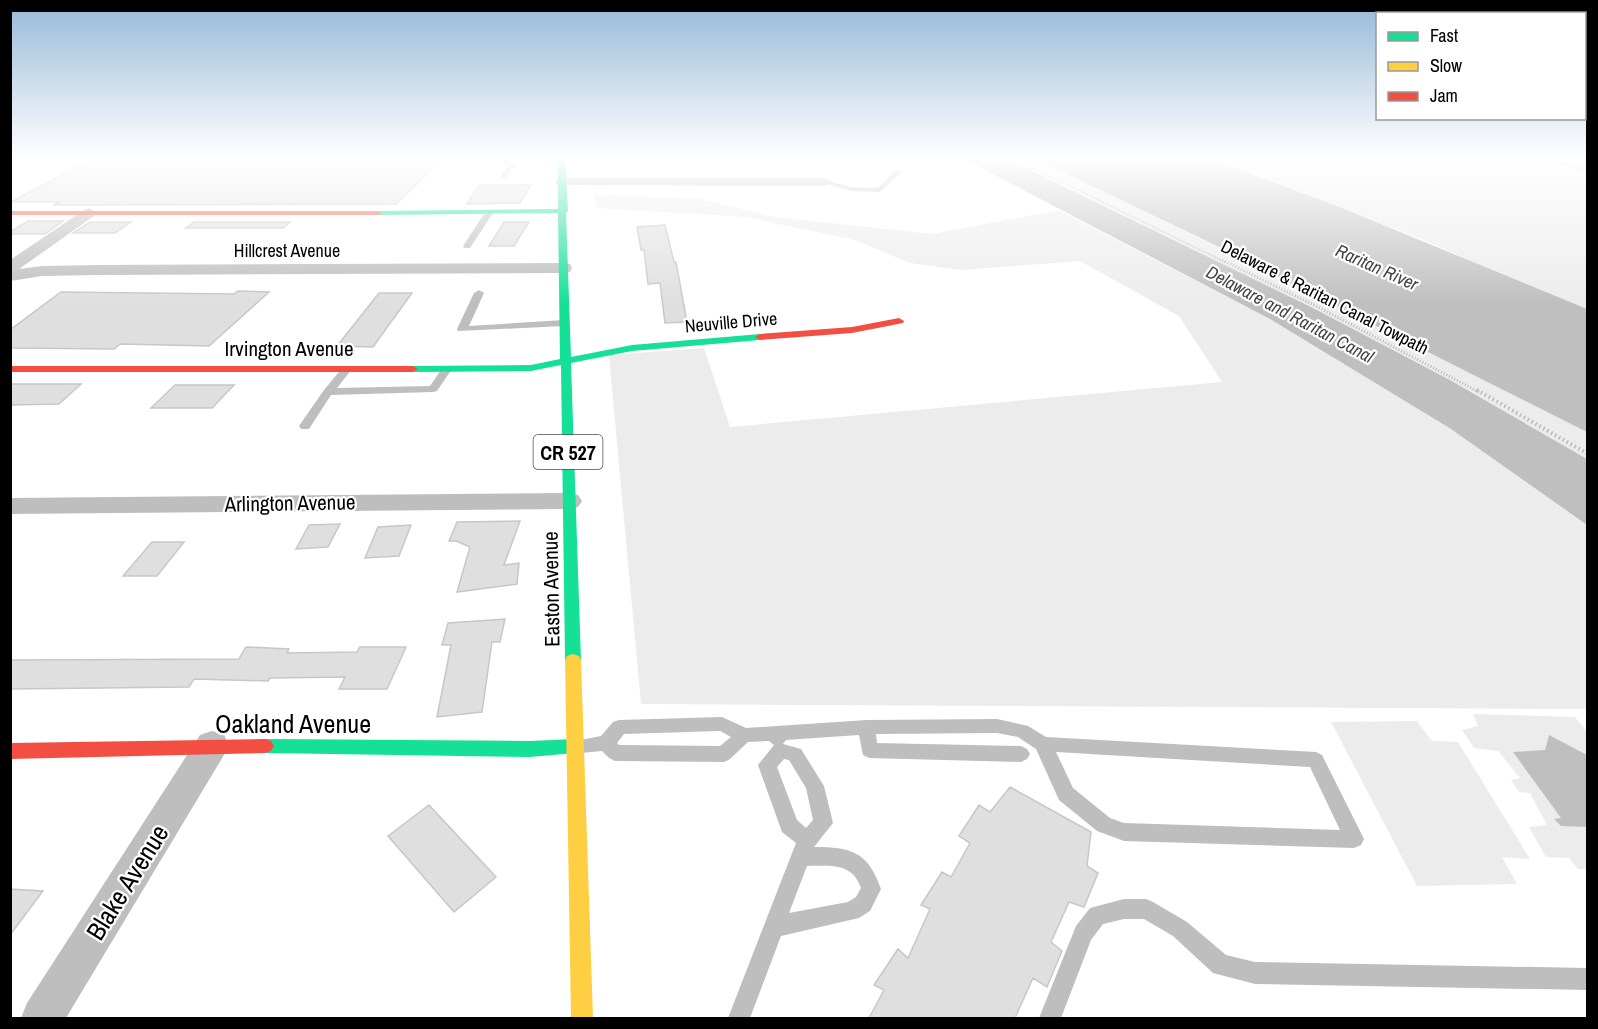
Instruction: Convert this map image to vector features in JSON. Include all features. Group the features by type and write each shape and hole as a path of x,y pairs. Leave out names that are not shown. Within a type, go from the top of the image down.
{"street":[{"name":"Easton Avenue","path":"564,206 564,323 582,1018"},
{"path":"10,213 564,211"},
{"path":"10,268 89,213"},
{"name":"Hillcrest Avenue","path":"10,276 42,271 87,270 564,268"},
{"name":"Neuville Drive","path":"566,361 632,348 852,330 899,321"},
{"name":"Irvington Avenue","path":"10,369 531,368 566,361"},
{"name":"Arlington Avenue","path":"10,506 570,501"},
{"name":"Oakland Avenue","path":"10,751 212,746 530,749 575,746"},
{"name":"Blake Avenue","path":"42,1018 212,746"}],"lane":[{"path":"467,246 489,213"},
{"path":"479,294 462,329 564,323"},
{"path":"305,426 347,369"},
{"path":"328,392 433,389 447,369"},
{"path":"575,746 606,743 619,727 722,724 744,735 777,742 867,727 997,726 1022,731 1044,744 1316,760 1354,839 1124,832 1104,825 1066,794 1044,744"},
{"path":"867,727 869,750 1021,754"},
{"path":"606,743 615,753 724,754 744,735"},
{"path":"774,927 852,911 863,904 871,889 867,872 855,861 804,849 789,826 767,765 777,742"},
{"path":"739,1018 804,849 823,823 815,786 795,754 777,742"},
{"path":"1050,1018 1083,933 1097,915 1124,909 1146,909 1180,929 1221,965 1255,973 1587,980"}],"path":[{"name":"Delaware & Raritan Canal Towpath","path":"1111,206 1326,311 1459,380 1587,454"}],"shaded area":[{"path":"597,206 729,206 775,217 932,234 1059,210 1270,319 1451,429 1587,525 1587,709 641,704 609,355 704,348 730,427 1222,382 1179,316 1080,261 961,270 910,263 855,240 746,217 597,208"},
{"path":"1104,206 1134,206 1569,421 1587,432 1587,459 1450,380 1313,308"},
{"path":"1335,206 1587,206 1587,312 1419,238"},
{"path":"1473,714 1575,717 1587,732 1587,869 1578,869 1569,858 1546,857 1529,827 1547,825 1530,793 1519,792 1511,780 1520,778 1498,751 1474,748 1462,730 1478,726"},
{"path":"1417,721 1432,741 1458,742 1530,859 1502,857 1517,884 1417,886 1331,722"}],"water":[{"name":"Delaware and Raritan Canal","path":"1054,206 1104,206 1313,308 1450,380 1587,459 1587,525 1451,429 1270,319"},
{"name":"Raritan River","path":"1134,206 1336,206 1587,309 1587,432"},
{"path":"1549,735 1587,755 1587,827 1561,826 1554,819 1561,818 1513,752 1545,750"}],"building":[{"path":"28,221 63,221 45,234 10,234"},
{"path":"90,222 131,222 115,233 73,233"},
{"path":"194,222 290,222 283,228 186,228"},
{"path":"504,222 529,222 514,246 489,246"},
{"path":"665,225 674,262 676,262 687,322 665,323 660,283 648,284 644,250 641,250 637,227"},
{"path":"238,291 269,292 209,346 120,344 114,349 10,348 10,330 61,292 234,294"},
{"path":"379,293 412,293 373,347 337,346"},
{"path":"10,384 81,384 59,404 10,405"},
{"path":"175,385 234,385 212,408 151,408"},
{"path":"520,521 504,565 519,563 517,584 457,592 470,547 456,541 449,541 457,522"},
{"path":"340,524 328,547 296,549 309,525"},
{"path":"411,525 399,556 365,558 378,527"},
{"path":"152,542 184,542 157,576 123,576"},
{"path":"505,619 500,642 492,642 482,712 437,717 451,645 442,645 448,623"},
{"path":"246,647 289,649 287,653 357,652 360,647 406,647 387,689 339,689 345,677 270,678 268,681 194,679 189,687 10,689 10,660 239,659"},
{"path":"1010,787 1091,832 1087,866 1098,873 1084,907 1069,902 1051,942 1062,951 1047,987 1033,978 1015,1018 869,1018 884,990 874,985 898,949 908,958 930,909 921,905 942,872 951,877 970,843 959,836 979,805 990,812"},
{"path":"429,805 496,877 454,912 388,836"},
{"path":"10,889 43,891 10,935"}],"traffic: fast":[{"path":"562,206 573,660"},
{"path":"378,213 564,211"},
{"path":"413,369 531,368 632,348 760,337"},
{"path":"265,746 530,749 575,746"}],"traffic: slow":[{"path":"573,660 582,1018"}],"traffic: jam":[{"path":"10,213 378,213"},
{"path":"760,337 852,330 899,321"},
{"path":"10,369 413,369"},
{"path":"10,751 265,746"}]}
